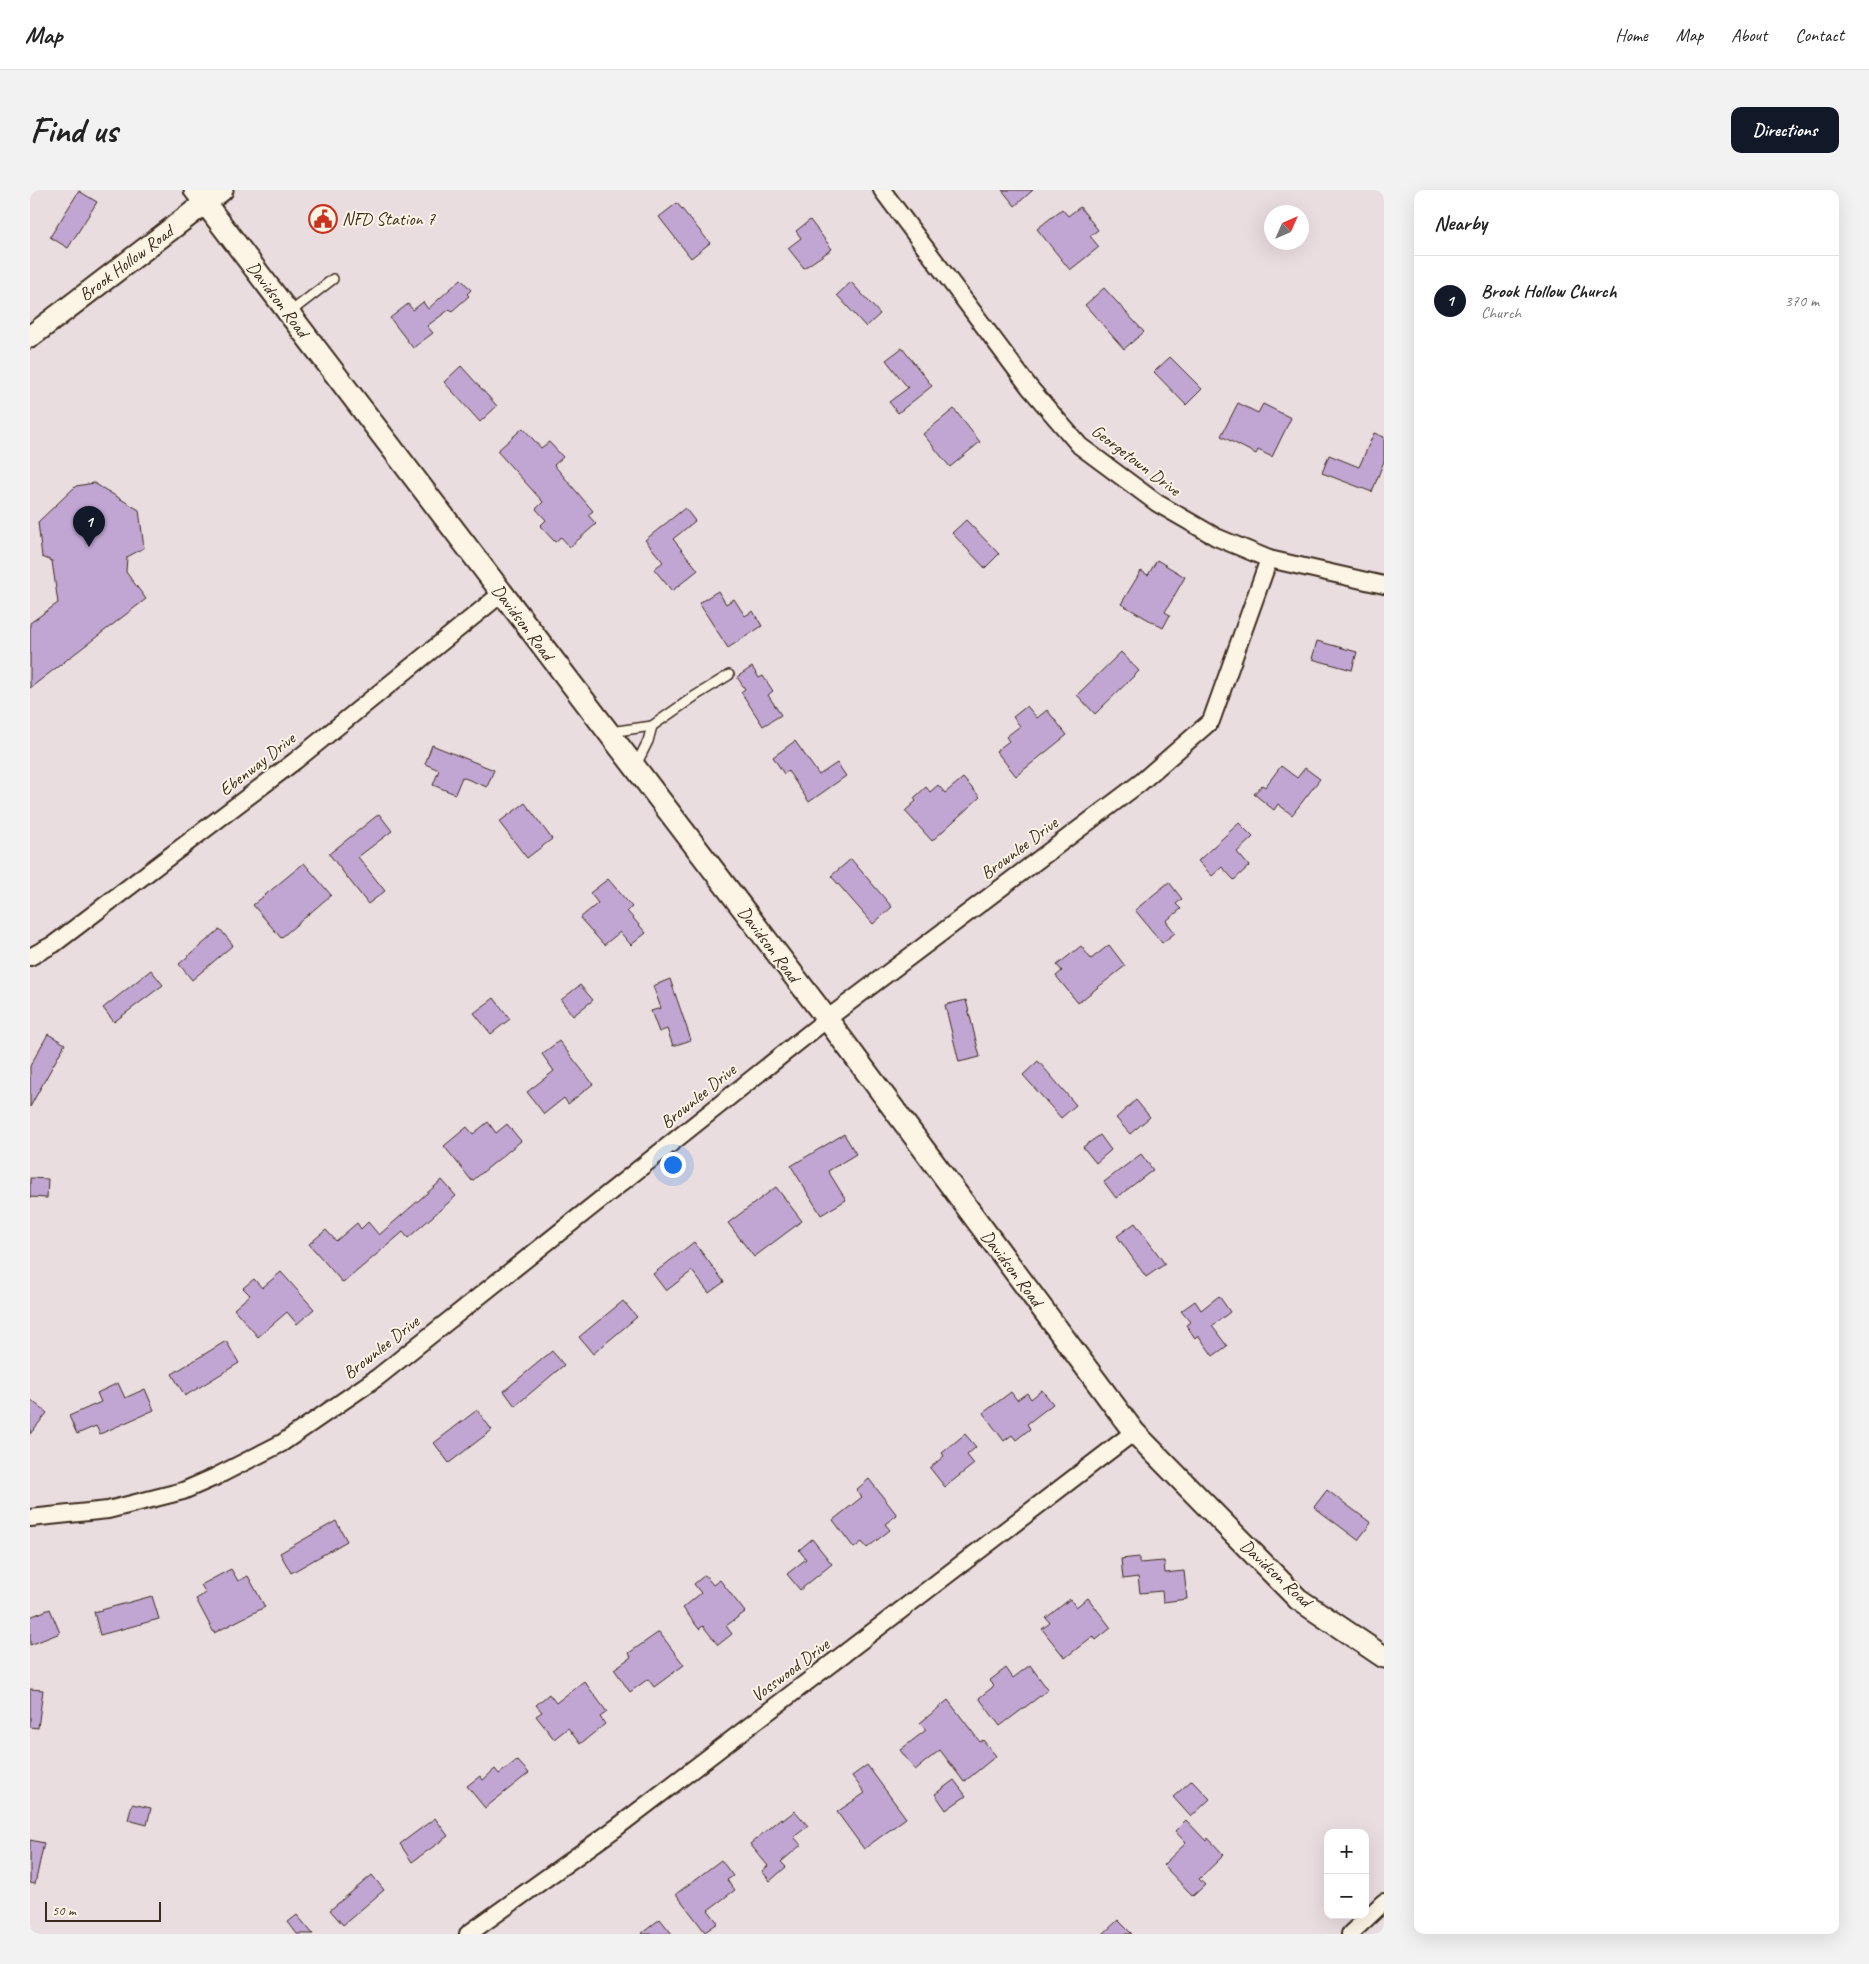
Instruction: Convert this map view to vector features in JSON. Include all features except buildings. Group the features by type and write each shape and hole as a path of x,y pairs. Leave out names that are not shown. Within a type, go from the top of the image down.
{"street":[{"name":"Brook Hollow Road","path":"30,337 200,196 222,190"},
{"name":"Georgetown Drive","path":"882,190 1030,388 1080,446 1157,503 1216,537 1269,559 1384,585"},
{"name":"Davidson Road","path":"200,196 501,594 827,1019 1134,1432 1298,1599 1384,1657"},
{"name":"Brownlee Drive","path":"30,1518 108,1510 183,1491 282,1443 378,1377 827,1019 1140,783 1211,721 1269,559"},
{"name":"Ebenway Drive","path":"30,958 54,944 295,761 501,594"},
{"name":"Vosswood Drive","path":"468,1934 616,1828 1134,1432"},
{"path":"1350,1934 1384,1902"}],"lane":[{"path":"289,314 333,279"},
{"path":"607,732 652,726 729,675"},
{"path":"634,768 648,741 652,726"}],"place":[{"name":"NFD Station 7","path":"323,219"},
{"name":"Brook Hollow Church","path":"89,547"}]}
